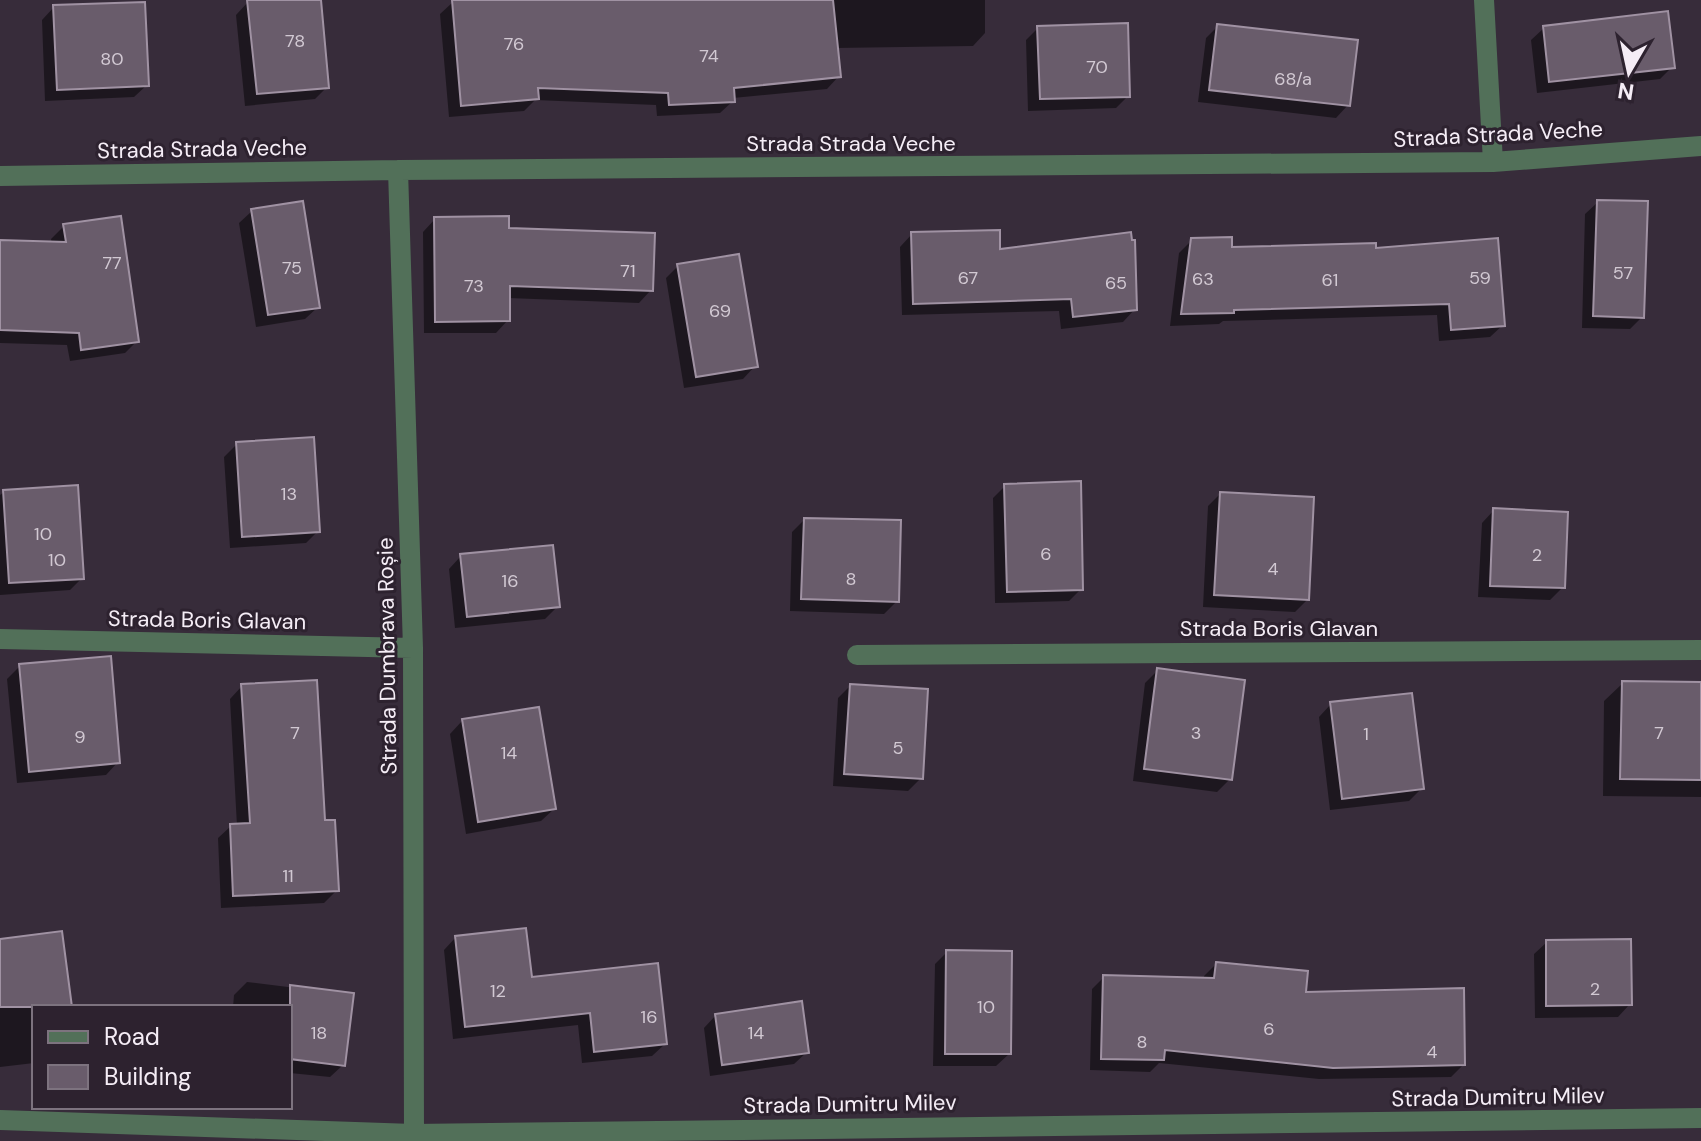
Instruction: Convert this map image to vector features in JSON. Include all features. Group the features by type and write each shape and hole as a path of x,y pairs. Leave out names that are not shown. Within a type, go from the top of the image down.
{"street":[{"path":"1484,0 1493,162"},
{"name":"Strada Strada Veche","path":"0,176 1493,162 1701,146"},
{"name":"Strada Dumbrava Roșie","path":"398,170 413,648 414,1137"},
{"name":"Strada Boris Glavan","path":"0,639 413,648"},
{"name":"Strada Boris Glavan","path":"857,655 1701,650"},
{"name":"Strada Dumitru Milev","path":"0,1120 414,1137 1701,1118"}],"building":[{"path":"247,0 321,0 329,88 257,94"},
{"path":"452,0 833,0 841,77 734,88 735,102 669,105 668,93 538,88 539,99 461,106"},
{"path":"145,2 149,86 57,90 53,5"},
{"path":"1668,11 1675,68 1549,82 1543,26"},
{"path":"1128,23 1130,97 1040,99 1037,26"},
{"path":"1217,24 1358,40 1350,106 1209,90"},
{"path":"1597,200 1648,201 1644,318 1593,316"},
{"path":"303,201 320,308 268,315 251,209"},
{"path":"121,216 139,342 81,350 79,333 0,330 0,240 66,242 63,224"},
{"path":"509,216 509,228 655,233 653,291 510,286 510,321 435,322 434,217"},
{"path":"1000,230 1000,249 1131,232 1132,240 1135,240 1137,310 1073,317 1071,299 913,304 911,232"},
{"path":"1232,237 1232,247 1376,243 1376,248 1498,238 1505,326 1451,330 1449,304 1181,314 1191,238"},
{"path":"739,254 758,367 696,377 677,264"},
{"path":"314,437 320,532 242,537 236,442"},
{"path":"1081,481 1083,590 1007,592 1004,484"},
{"path":"78,485 84,579 9,583 3,490"},
{"path":"1220,492 1314,497 1309,600 1214,595"},
{"path":"1493,508 1568,512 1565,588 1490,586"},
{"path":"804,518 901,520 899,602 801,599"},
{"path":"553,545 560,607 467,617 460,554"},
{"path":"111,656 120,763 29,772 19,664"},
{"path":"1157,668 1245,680 1232,780 1144,769"},
{"path":"317,680 325,820 335,820 339,891 233,896 230,824 250,823 241,684"},
{"path":"1622,681 1701,682 1701,780 1620,779"},
{"path":"850,684 928,689 923,779 844,774"},
{"path":"1412,693 1424,789 1342,799 1330,702"},
{"path":"539,707 556,809 478,822 462,719"},
{"path":"526,928 532,977 658,963 667,1044 594,1052 590,1013 465,1027 455,936"},
{"path":"62,931 72,1005 0,1007 0,939"},
{"path":"1631,939 1632,1005 1546,1006 1546,940"},
{"path":"946,950 1012,951 1011,1054 945,1054"},
{"path":"1216,962 1308,971 1306,992 1464,988 1465,1065 1333,1068 1165,1050 1164,1060 1101,1059 1103,975 1214,978"},
{"path":"290,985 354,993 345,1066 292,1059"},
{"path":"802,1001 809,1053 722,1065 715,1014"}]}
